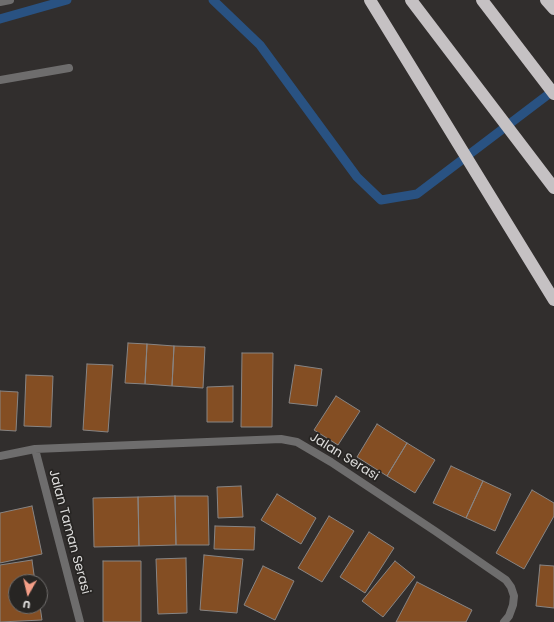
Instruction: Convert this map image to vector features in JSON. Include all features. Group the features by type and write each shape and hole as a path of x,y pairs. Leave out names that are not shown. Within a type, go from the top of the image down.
{"highway":[{"path":"370,0 554,300"},
{"path":"411,0 554,188"},
{"path":"482,0 554,94"},
{"path":"546,0 554,9"}],"street":[{"path":"0,2 10,0"},
{"path":"0,80 69,68"},
{"name":"Jalan Serasi","path":"0,456 35,449 281,439 297,442 351,474 506,580 511,587 514,596 513,605 509,616 504,622"},
{"name":"Jalan Taman Serasi","path":"35,449 80,622"}],"building":[{"path":"128,343 147,344 145,384 125,383"},
{"path":"147,344 174,346 172,386 145,384"},
{"path":"174,346 205,347 203,388 172,386"},
{"path":"242,353 273,353 272,427 241,427"},
{"path":"87,364 113,365 108,432 83,430"},
{"path":"295,365 322,369 317,406 289,403"},
{"path":"26,375 53,376 51,427 24,426"},
{"path":"233,386 233,422 207,422 207,387"},
{"path":"0,391 18,392 16,431 0,430"},
{"path":"336,396 360,411 338,445 314,430"},
{"path":"377,424 407,443 387,476 357,457"},
{"path":"407,443 435,460 415,493 387,476"},
{"path":"451,466 483,481 466,518 433,503"},
{"path":"483,481 511,494 495,531 466,518"},
{"path":"241,486 243,517 218,518 217,487"},
{"path":"532,490 554,503 554,516 524,569 496,553"},
{"path":"277,494 316,518 301,544 261,520"},
{"path":"175,496 208,496 209,545 176,545"},
{"path":"175,496 176,545 139,546 138,497"},
{"path":"138,497 139,546 94,547 93,498"},
{"path":"32,506 42,554 0,563 0,513"},
{"path":"329,516 354,531 322,582 298,568"},
{"path":"215,526 255,527 254,550 214,549"},
{"path":"369,532 394,548 365,593 340,577"},
{"path":"204,555 243,559 237,613 200,610"},
{"path":"186,558 187,613 158,614 156,559"},
{"path":"32,560 34,574 8,574 8,614 41,614 42,620 0,622 0,565"},
{"path":"103,561 141,561 141,622 103,622"},
{"path":"395,561 415,577 383,617 362,601"},
{"path":"540,565 554,566 554,608 536,606"},
{"path":"263,566 294,581 275,620 244,605"},
{"path":"417,582 472,610 466,622 396,622"}],"waterway":[{"path":"0,19 67,0"},
{"path":"213,0 260,45 357,177 381,200 417,194 554,90"}]}
